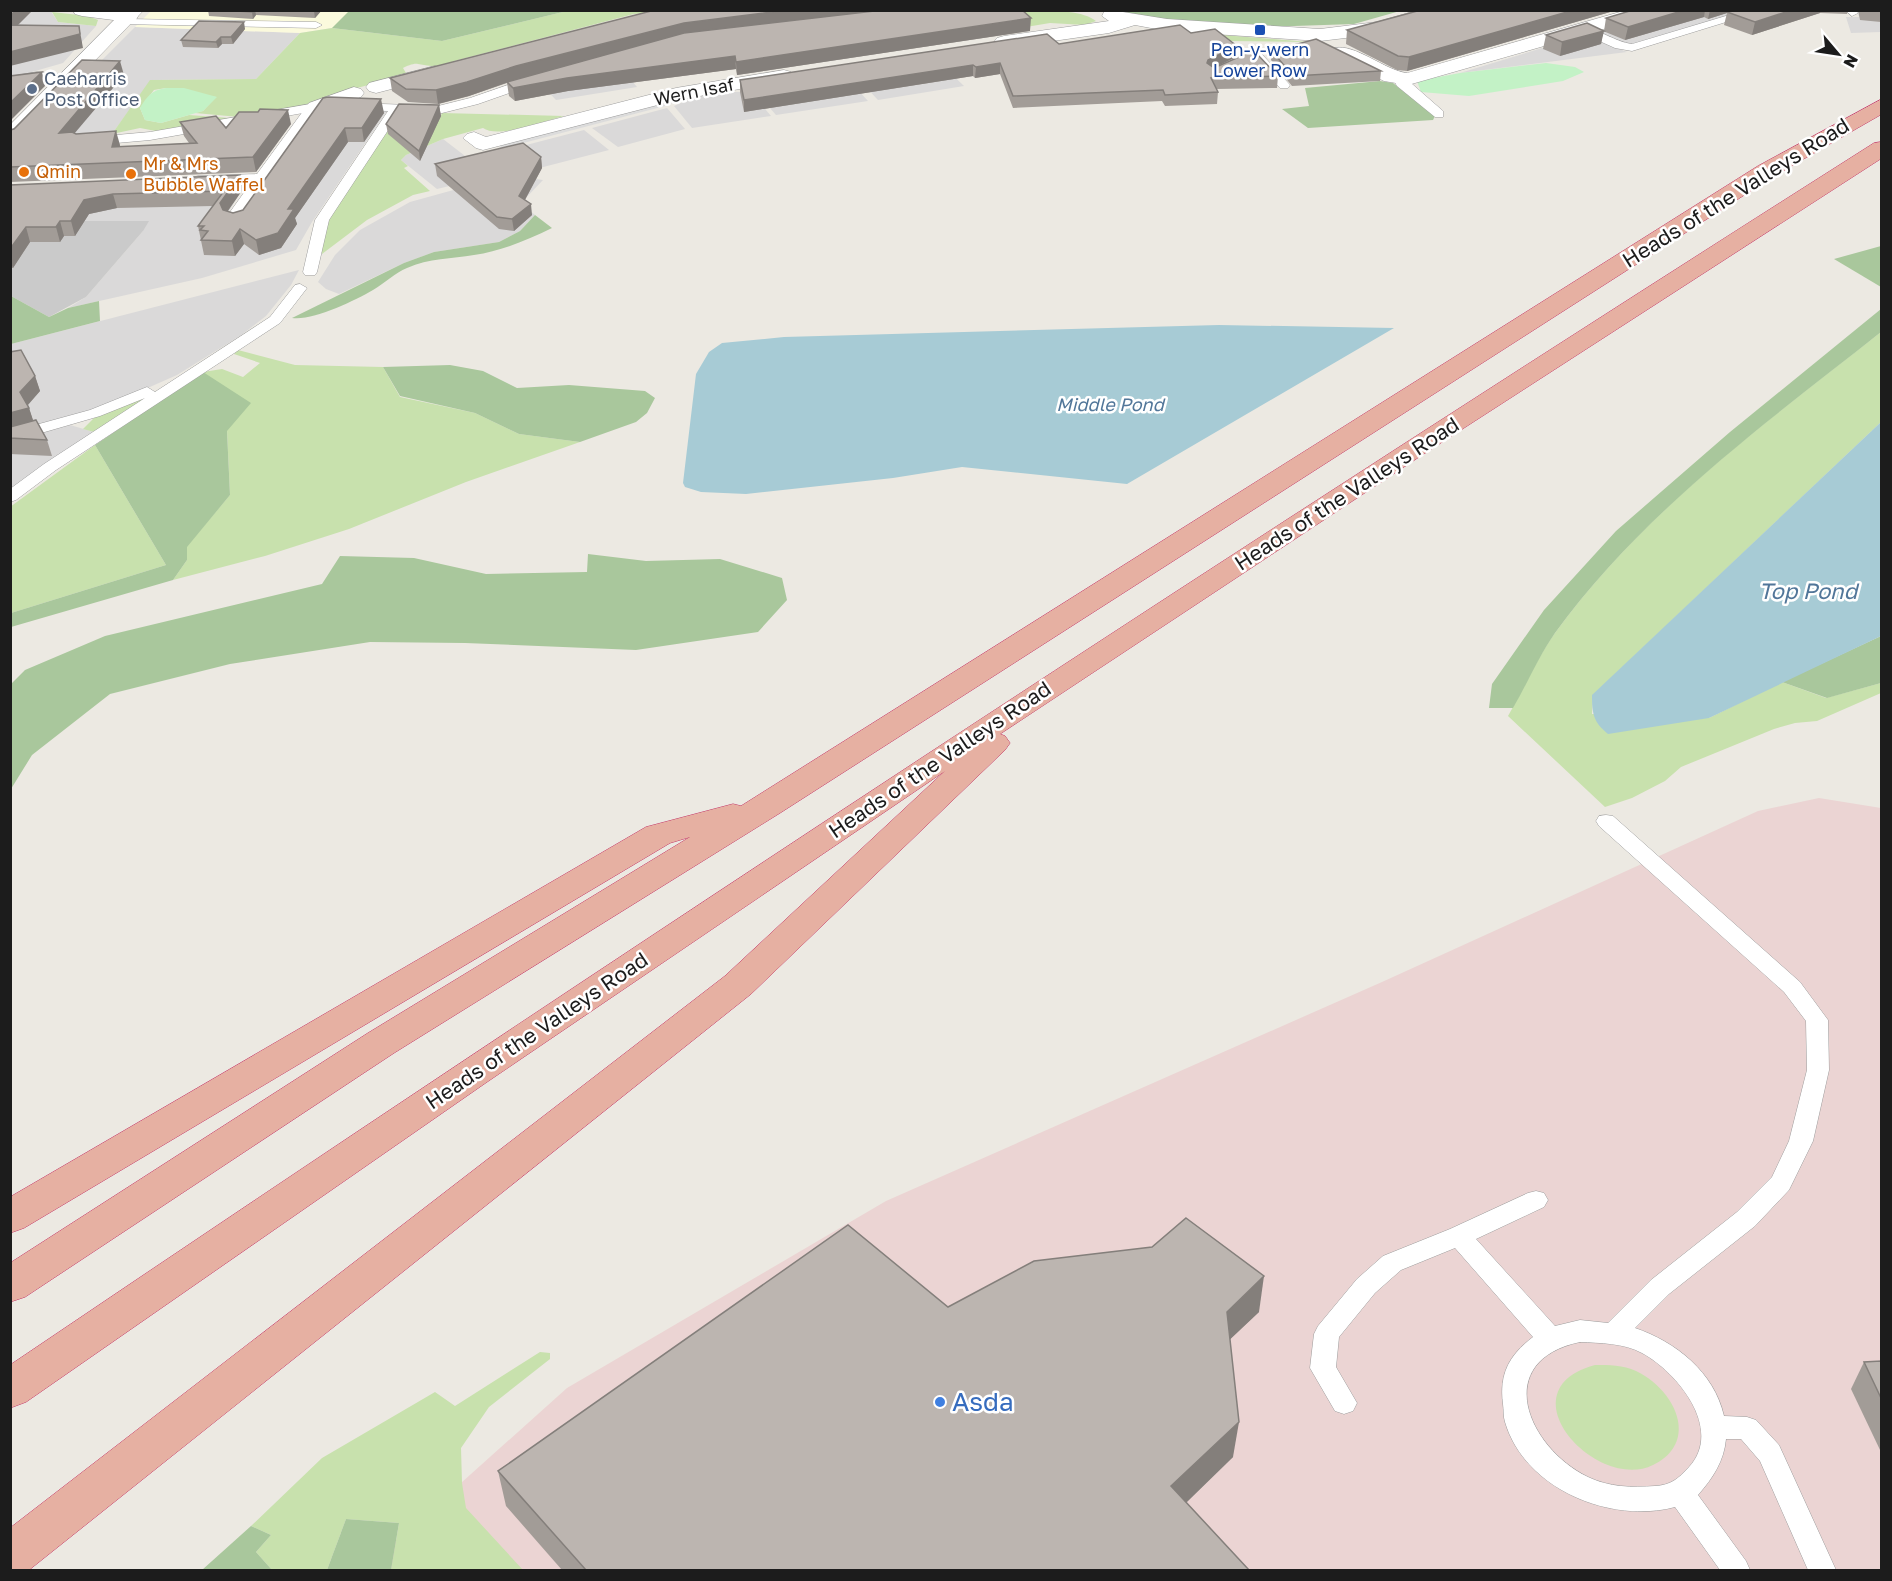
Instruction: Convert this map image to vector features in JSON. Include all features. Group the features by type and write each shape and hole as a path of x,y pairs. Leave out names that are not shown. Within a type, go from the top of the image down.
{"highway":[{"name":"Heads of the Valleys Road","path":"10,1285 381,1043 768,805 1766,171 1881,105"},
{"name":"Heads of the Valleys Road","path":"10,1389 274,1207 1063,678 1881,148"},
{"path":"10,1557 738,985 1063,678"},
{"path":"10,1217 658,835 768,805"}],"street":[{"path":"82,10 130,16"},
{"path":"1249,57 1379,28 1441,10"},
{"path":"1085,12 1202,28 1322,39 1399,79 1433,74 1649,10"},
{"path":"10,137 130,16"},
{"path":"985,45 1109,27 1124,24 1132,19"},
{"path":"376,87 418,71 456,66"},
{"name":"Wern Isaf","path":"474,138 483,144 676,94 800,74"},
{"path":"10,83 31,79 67,79"},
{"path":"236,219 318,105 354,93"},
{"path":"182,183 262,180"}],"lane":[{"path":"1581,30 1619,46 1632,48 1760,10"},
{"path":"130,16 316,25"},
{"path":"1249,57 1259,60 1276,73 1284,86"},
{"path":"80,142 150,136 318,105 438,110 544,78"},
{"path":"1399,79 1401,84 1439,114"},
{"path":"483,98 507,99"},
{"path":"310,272 322,220 396,108"},
{"path":"10,497 50,467 275,320 300,288"},
{"path":"10,437 86,416 161,385 181,380"},
{"path":"1606,821 1791,987 1817,1020 1818,1070 1801,1141 1781,1183 1746,1219 1660,1287 1614,1333"},
{"path":"1344,1403 1323,1368 1327,1334 1366,1286 1392,1263 1459,1236 1536,1200"},
{"path":"1459,1236 1551,1339"},
{"path":"1580,1331 1614,1333 1651,1345 1680,1365 1706,1397 1715,1427 1711,1460 1693,1483 1681,1493 1643,1501 1607,1497 1572,1483 1536,1452 1518,1424 1514,1384 1525,1360 1551,1339 1580,1331"},
{"path":"1715,1427 1747,1428 1770,1453 1822,1570"},
{"path":"1681,1493 1737,1570"}],"shaded area":[{"path":"152,10 567,11 332,28 300,33 135,27"},
{"path":"11,11 54,11 52,13 58,22 96,26 63,63 11,78"},
{"path":"1671,11 1755,11 1647,43 1624,46 1594,33"},
{"path":"1857,11 1881,11 1881,32 1851,33 1846,17 1859,17"},
{"path":"135,27 300,33 256,79 151,80 112,134 73,139 75,87"},
{"path":"1586,35 1627,52 1460,73 1542,48"},
{"path":"940,63 964,86 878,100 864,85"},
{"path":"620,67 637,87 556,100 539,82"},
{"path":"846,77 868,101 776,115 756,92"},
{"path":"722,92 751,92 771,116 692,128 674,106 697,96"},
{"path":"693,94 665,106 497,150 505,142"},
{"path":"667,108 685,129 618,147 592,128"},
{"path":"328,109 387,111 312,222 296,250 202,278 68,308 86,297 143,231 11,221 16,197 244,187 224,219"},
{"path":"584,130 609,150 524,172 499,152"},
{"path":"443,139 491,176 437,189 401,160 406,155"},
{"path":"523,177 543,180 521,203 535,215 520,231 499,242 434,252 404,263 339,294 326,289 318,282 335,255 360,230 410,202 497,178"},
{"path":"10,221 149,221 86,297 49,317 11,296"},
{"path":"299,270 291,285 266,316 240,336 177,375 125,398 67,418 11,430 11,344"},
{"path":"70,425 94,432 11,491 11,440"},
{"path":"1819,798 1881,808 1881,1570 364,1570 567,1388 886,1201 1382,982 1758,811"}],"green space":[{"path":"1011,10 1067,12 1096,21 1085,25 1050,23 1026,27"},
{"path":"349,11 567,11 442,41 332,28"},
{"path":"567,11 675,11 634,14 445,65 413,64 403,68 406,73 402,76 327,96 306,105 239,117 195,113 203,111 216,97 166,88 154,90 140,108 145,120 161,123 189,115 230,118 161,132 140,128 112,134 150,80 256,79 300,33 332,28 442,41"},
{"path":"1117,11 1400,11 1354,24 1242,26 1166,19"},
{"path":"52,12 88,16 98,20 96,26 58,22"},
{"path":"1198,33 1310,42 1228,41"},
{"path":"1546,63 1575,67 1584,72 1563,81 1469,96 1421,92 1417,81 1460,73"},
{"path":"1380,81 1393,83 1435,116 1433,120 1308,128 1282,109 1309,106 1305,88"},
{"path":"166,88 184,88 217,97 203,111 161,123 145,120 140,108 153,92"},
{"path":"442,113 564,116 510,130 490,131 483,128 443,139 406,155 401,160 408,166 404,168 430,191 413,195 367,220 322,254 323,238 338,202 396,120 439,120"},
{"path":"535,215 552,228 494,251 415,265 345,304 311,316 292,318 404,263 434,252 499,242 520,231"},
{"path":"1881,246 1881,287 1834,259"},
{"path":"11,296 49,317 68,308 99,301 100,321 11,344"},
{"path":"1881,309 1881,332 1750,436 1666,509 1626,548 1589,589 1555,633 1513,708 1489,708 1492,684 1544,610 1616,531 1730,432"},
{"path":"1881,332 1881,422 1593,695 1592,714 1709,718 1782,682 1826,698 1881,683 1881,693 1817,721 1795,723 1774,729 1681,767 1665,781 1632,798 1605,807 1508,716 1542,653 1589,589 1666,509 1750,435"},
{"path":"238,350 295,365 383,367 400,397 475,413 519,434 580,442 466,482 349,529 265,556 173,580 187,560 186,547 230,495 227,430 241,412 203,372 222,369 243,377 260,363 234,354"},
{"path":"450,365 483,371 517,388 569,385 645,391 655,398 647,413 636,422 580,442 519,434 475,413 400,396 383,367"},
{"path":"203,372 251,403 227,431 230,495 187,547 187,560 173,580 11,627 11,613 166,565 95,445"},
{"path":"159,390 94,432 83,429 94,418"},
{"path":"95,445 166,565 11,613 10,507"},
{"path":"588,554 646,561 720,559 782,578 787,600 758,632 636,650 465,643 370,642 230,664 110,694 32,755 11,789 11,684 25,670 105,636 322,584 340,556 414,558 486,574 587,572"},
{"path":"1881,636 1881,683 1827,698 1782,682"},
{"path":"540,1352 550,1353 550,1359 489,1407 461,1448 462,1483 466,1508 523,1570 391,1570 399,1523 346,1519 327,1570 272,1570 256,1552 271,1535 251,1526 322,1458 435,1392 455,1406"},
{"path":"1595,1365 1621,1366 1636,1371 1650,1379 1671,1402 1679,1429 1676,1443 1668,1455 1653,1465 1630,1470 1607,1465 1585,1452 1568,1435 1557,1415 1557,1395 1568,1378"},
{"path":"346,1519 399,1523 391,1570 327,1570"},
{"path":"251,1526 271,1535 256,1552 272,1570 202,1570"}],"water":[{"name":"Middle Pond","path":"1219,325 1394,328 1127,484 962,467 893,478 746,494 701,492 685,487 683,483 696,374 709,352 722,343 784,337"},
{"name":"Top Pond","path":"1881,422 1881,636 1709,718 1608,734 1603,730 1594,717 1592,695"}],"building":[{"path":"221,10 253,10 252,12"},
{"path":"655,10 788,10 684,23 516,66 436,90 406,89 390,78"},
{"path":"883,10 1022,10 1031,18 736,62 735,56 567,78 513,88 507,82 684,33"},
{"path":"1421,10 1574,10 1409,57 1398,56 1347,30"},
{"path":"1633,10 1685,10 1628,27 1606,18"},
{"path":"1732,10 1792,10 1755,22 1727,12"},
{"path":"199,21 244,22 231,37 221,37 216,42 181,40"},
{"path":"1587,23 1604,31 1562,42 1546,35"},
{"path":"10,25 79,26 80,34 10,52"},
{"path":"1180,25 1191,33 1215,29 1237,46 1208,60 1207,63 1214,68 1248,53 1256,53 1278,76 1211,78 1218,92 1165,95 1163,90 1013,96 1000,63 976,67 973,65 744,100 740,80 1047,34 1059,44"},
{"path":"1316,39 1381,71 1293,76 1272,51"},
{"path":"82,60 120,61 59,133 116,131 112,147 197,143 180,122 216,116 226,128 239,112 258,112 260,109 288,110 253,157 10,167 10,130 14,129"},
{"path":"42,72 10,103 10,76"},
{"path":"323,98 381,99 362,128 345,128 288,209 294,209 278,233 256,240 240,229 232,241 201,240 208,231 200,230 204,226 198,226 224,191 113,194 84,200 71,221 60,221 56,227 26,227 10,249 10,185 240,175 220,203 223,210 233,213 243,210"},
{"path":"399,104 439,105 419,151 386,124"},
{"path":"523,143 541,157 519,196 531,204 512,219 497,217 435,164"},
{"path":"21,350 35,376 20,392 29,408 10,413 10,352"},
{"path":"36,420 47,440 10,438 10,427"},
{"name":"Asda","path":"1186,1218 1264,1276 1227,1312 1239,1422 1171,1486 1249,1570 586,1570 498,1471 848,1225 948,1307 1034,1261 1152,1247"},
{"path":"1881,1361 1881,1398 1864,1362"}],"place":[{"name":"Pen-y-wern Lower Row","path":"1260,30"},
{"name":"Caeharris Post Office","path":"32,89"},
{"name":"Qmin","path":"24,172"},
{"name":"Mr & Mrs Bubble Waffel","path":"131,174"},
{"name":"Asda","path":"940,1402"}]}
